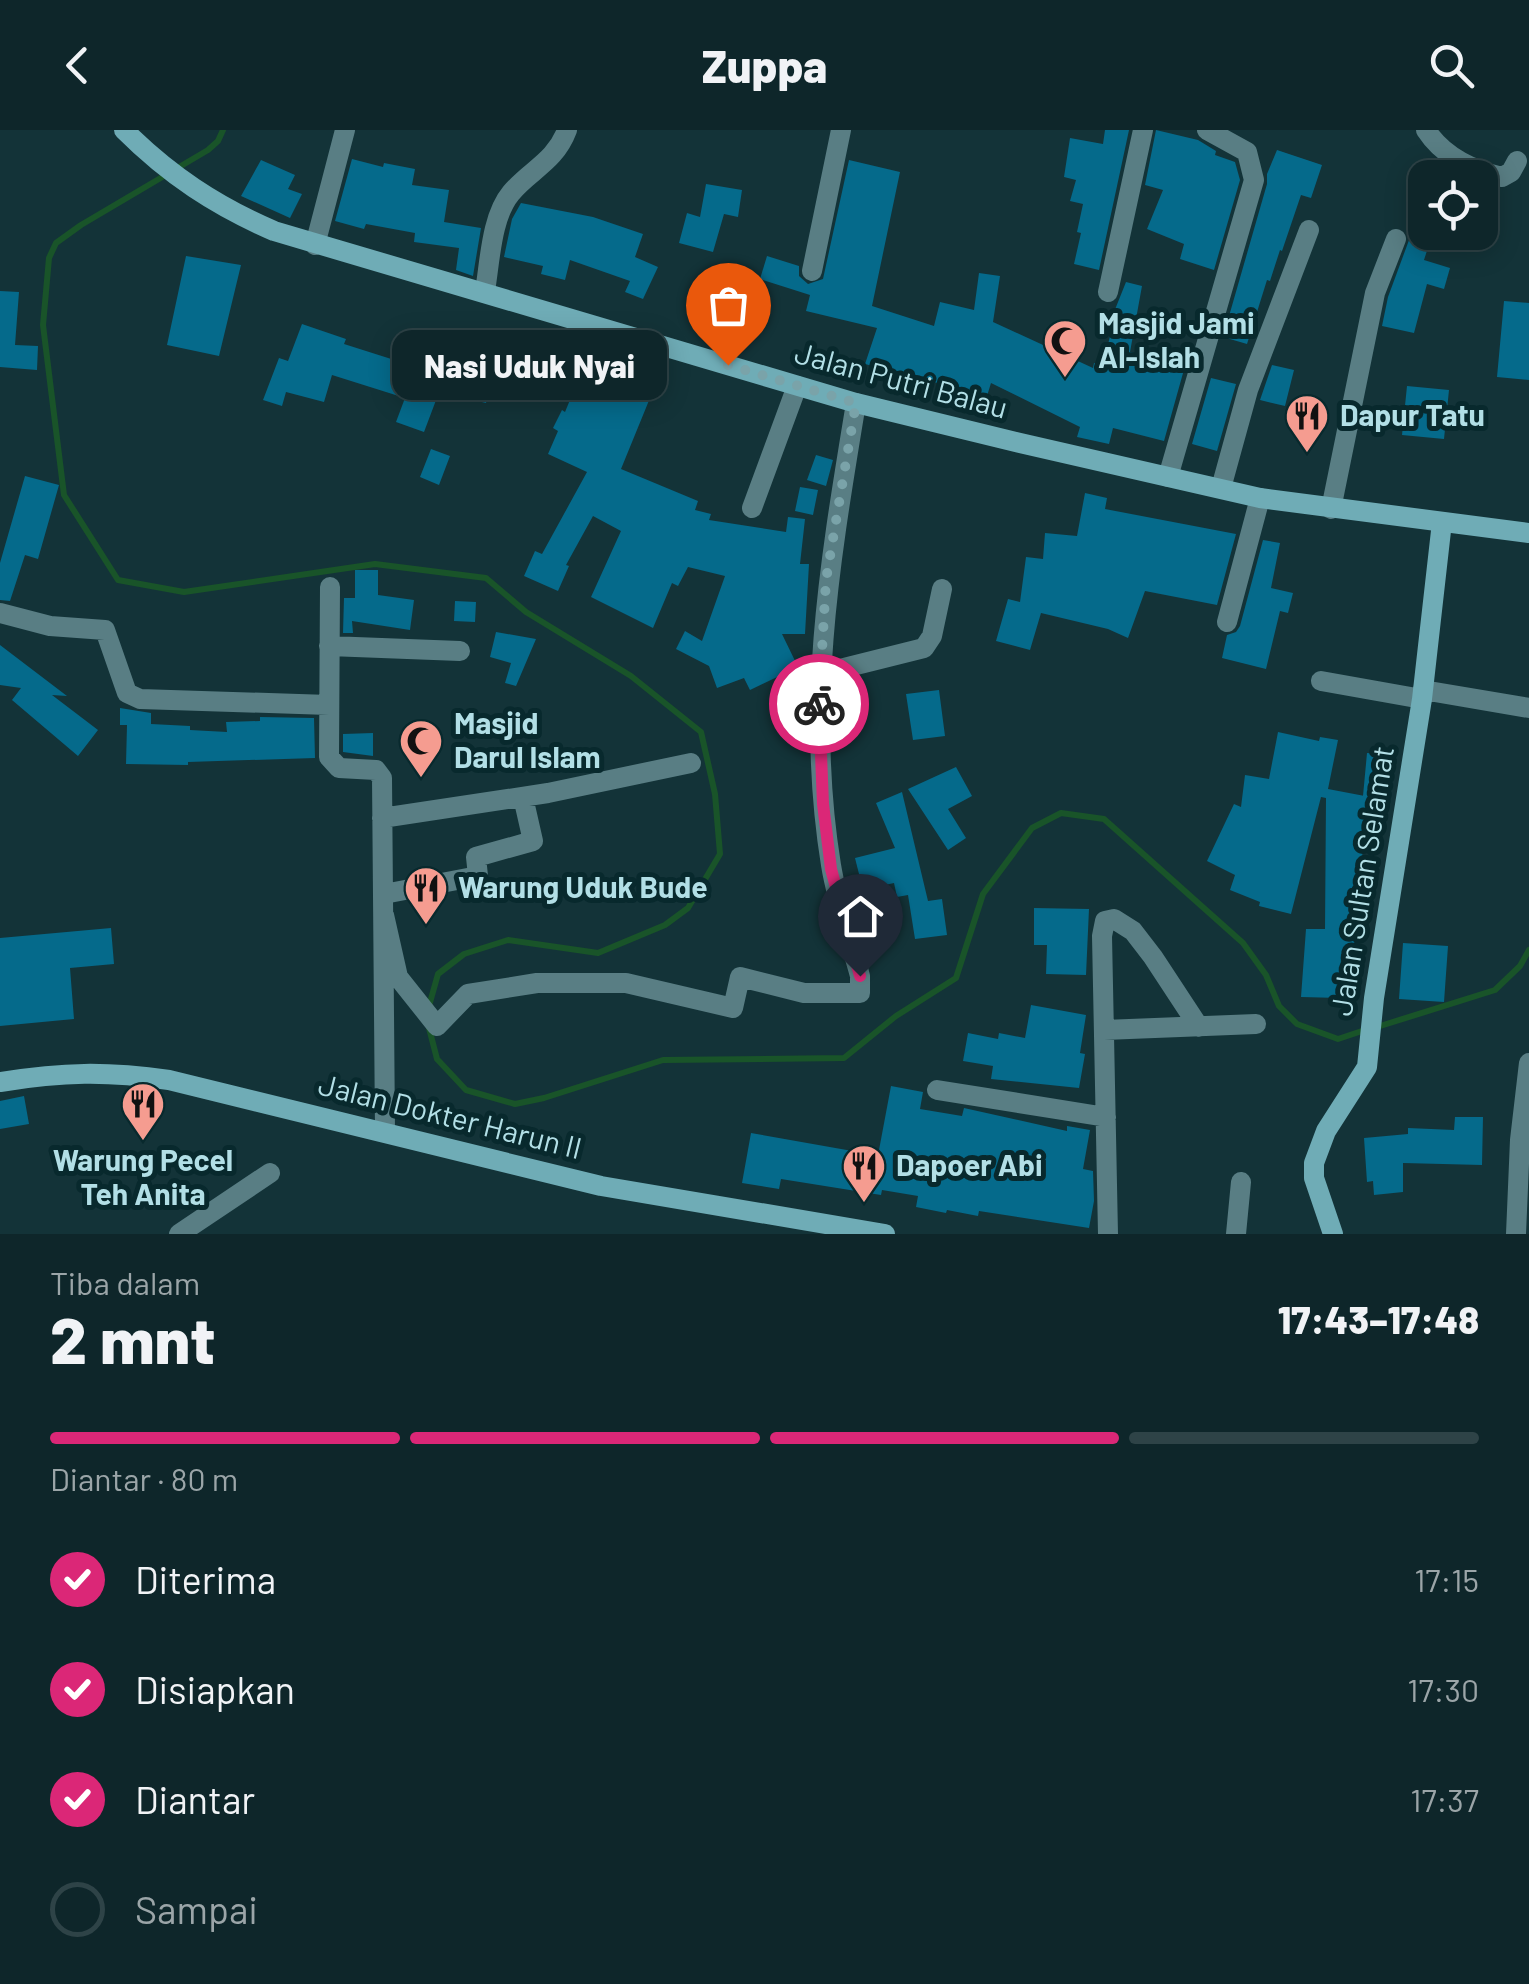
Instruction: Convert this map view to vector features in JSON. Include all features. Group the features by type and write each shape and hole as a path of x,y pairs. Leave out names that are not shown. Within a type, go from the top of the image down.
{"street":[{"name":"Jalan Putri Balau","path":"124,130 202,196 245,219 316,245 485,291 856,403 1260,498 1529,533"},
{"path":"316,245 345,130"},
{"path":"485,291 503,204 513,190 540,169 568,130"},
{"path":"812,271 841,130"},
{"path":"1108,292 1143,130"},
{"path":"1168,477 1254,180 1247,152 1207,130"},
{"path":"1426,130 1437,146 1479,171 1502,177 1511,172 1517,161"},
{"path":"1221,488 1248,390 1308,230"},
{"path":"1331,509 1375,294 1396,239"},
{"path":"752,508 797,386"},
{"path":"384,904 398,977 437,1026 468,994 519,984 626,984 733,1008 740,978 804,994 860,993 860,976 831,869 818,734 826,580 856,403"},
{"path":"1226,622 1260,498"},
{"name":"Jalan Sultan Selamat","path":"1334,1234 1314,1178 1314,1162 1326,1131 1367,1068 1374,998 1422,694 1442,522"},
{"path":"330,586 328,757 338,768 381,772 385,1131"},
{"path":"820,674 924,648 932,636 942,589"},
{"path":"0,613 71,628 98,629 109,635 127,693 140,699 329,705"},
{"path":"330,646 460,651"},
{"path":"1321,681 1529,708"},
{"path":"382,818 523,797 690,764"},
{"path":"384,904 478,876 476,856 534,841 523,797"},
{"path":"1108,1234 1102,928 1105,921 1114,919 1132,931 1199,1027"},
{"path":"1104,1030 1256,1024"},
{"path":"1516,1234 1520,1140 1529,1063"},
{"name":"Jalan Dokter Harun II","path":"0,1082 59,1073 110,1072 169,1080 601,1186 783,1226 885,1234"},
{"path":"937,1090 1106,1117"},
{"path":"178,1234 270,1172"},
{"path":"1236,1234 1241,1182"}],"building":[{"path":"1105,130 1129,130 1099,270 1074,264 1083,204 1070,201 1076,180 1064,177 1070,138 1103,144"},
{"path":"1156,130 1198,140 1216,151 1215,155 1235,162 1240,180 1214,270 1180,259 1184,244 1147,229 1163,190 1145,185"},
{"path":"1277,150 1322,165 1311,198 1301,195 1270,281 1267,280 1247,344 1223,337"},
{"path":"352,159 383,167 384,163 415,169 412,185 449,190 444,222 481,228 473,276 456,270 459,248 414,242 415,233 366,224 364,229 335,221"},
{"path":"261,160 295,175 288,189 302,194 290,218 241,196"},
{"path":"849,160 900,172 872,306 934,326 940,302 974,310 979,273 1000,276 993,322 1093,368 1094,363 1103,365 1112,328 1108,327 1126,282 1142,286 1130,352 1185,366 1164,441 1113,428 1109,444 1077,437 1080,427 991,383 987,396 865,364 877,328 806,311 810,295 760,279 767,256 799,266 799,276 808,284 823,279"},
{"path":"706,184 742,190 738,217 724,214 713,252 679,243 687,213 700,217"},
{"path":"521,203 593,217 643,234 635,257 658,267 643,299 625,292 630,281 570,260 565,280 541,274 543,266 504,257 512,219"},
{"path":"1408,243 1408,250 1427,250 1424,260 1450,268 1444,289 1427,284 1414,333 1382,326"},
{"path":"186,256 241,265 219,356 167,345"},
{"path":"735,283 757,294 738,334 716,324"},
{"path":"0,291 19,292 15,345 38,346 37,370 0,367"},
{"path":"1504,301 1529,303 1529,380 1497,377"},
{"path":"302,324 346,339 344,344 407,364 404,373 441,387 424,432 396,422 405,398 332,375 324,402 286,392 282,406 263,400 279,358 288,361"},
{"path":"467,332 497,342 489,368 494,369 486,403 461,397 471,359 459,355"},
{"path":"613,352 630,358 619,385 650,398 621,469 698,501 695,510 711,514 709,520 786,532 788,517 805,519 800,564 809,564 805,634 782,634 798,667 750,690 744,678 717,688 709,666 676,649 685,631 702,641 725,576 688,567 678,586 672,583 653,628 591,597 621,531 593,516 566,565 569,566 558,591 524,576 535,551 542,554 587,472 548,454 558,431 553,428 562,410 565,412 584,366 605,374"},
{"path":"1272,365 1294,370 1285,406 1260,400"},
{"path":"1211,378 1236,384 1217,451 1192,444"},
{"path":"1407,386 1449,390 1444,439 1402,435"},
{"path":"431,449 450,456 439,485 420,477"},
{"path":"816,455 833,460 826,486 807,480"},
{"path":"25,476 59,485 38,559 25,555 10,601 0,600 0,563"},
{"path":"800,487 818,490 813,515 795,511"},
{"path":"1085,493 1107,498 1105,509 1236,534 1217,605 1145,591 1128,638 1108,629 1041,613 1030,650 996,641 1008,599 1020,602 1026,557 1043,559 1045,533 1077,536"},
{"path":"1263,540 1280,543 1271,588 1293,593 1288,613 1280,611 1266,669 1222,658 1227,635 1240,626"},
{"path":"355,570 378,570 378,595 414,600 410,630 352,621 353,633 343,633 344,598 355,598"},
{"path":"455,601 476,602 475,622 454,621"},
{"path":"496,632 536,639 516,686 505,683 511,663 490,657"},
{"path":"0,645 67,696 52,695 98,730 78,756 12,700 21,688 0,685"},
{"path":"939,690 945,736 913,740 906,694"},
{"path":"120,708 151,713 151,724 227,732 226,722 260,721 260,717 314,718 315,758 126,764 127,725 120,725"},
{"path":"1278,732 1319,741 1320,737 1338,740 1328,789 1370,797 1361,834 1365,834 1361,865 1365,865 1364,885 1356,884 1354,954 1341,954 1340,998 1301,997 1306,929 1325,929 1326,798 1321,797 1291,914 1259,906 1260,902 1230,890 1235,875 1207,861 1234,804 1241,807 1245,775 1269,779"},
{"path":"373,733 373,756 343,752 343,734"},
{"path":"1367,753 1391,755 1387,798 1363,796"},
{"path":"956,767 972,796 948,809 966,838 948,850 908,789"},
{"path":"902,792 928,901 942,899 947,935 915,939 908,895 897,897 894,883 863,890 855,858 895,848 876,803"},
{"path":"1034,908 1089,909 1086,975 1046,974 1047,945 1034,945"},
{"path":"111,928 114,964 70,968 74,1019 0,1026 0,938"},
{"path":"1403,943 1448,946 1444,1002 1399,999"},
{"path":"1031,1005 1086,1015 1079,1088 991,1079 993,1066 963,1061 968,1033 998,1039 999,1033 1025,1038"},
{"path":"891,1086 923,1092 920,1109 962,1116 964,1108 1067,1131 1067,1126 1090,1130 1083,1169 1093,1171 1094,1201 1089,1228 979,1211 978,1216 947,1210 946,1213 916,1207 918,1196 882,1190 881,1195 781,1179 779,1189 742,1183 751,1133 858,1152 859,1147 879,1150"},
{"path":"24,1096 29,1124 0,1129 0,1101"},
{"path":"1455,1117 1483,1117 1482,1165 1403,1163 1403,1192 1374,1195 1373,1181 1367,1182 1364,1138 1408,1134 1408,1128 1454,1130"}],"waterway":[{"path":"223,130 208,150 56,243 49,258 43,325 64,495 118,580 184,592 375,564 486,578 526,612 631,676 701,732 715,794 720,854 688,908 665,925 598,953 508,940 464,954 438,974 429,1006"},
{"path":"429,1028 437,1059 466,1090 515,1104 663,1060 844,1058 896,1016 956,978 983,894 1032,828 1061,813 1104,819 1243,943 1266,975 1279,1006 1297,1024 1338,1039 1365,1030"},
{"path":"1377,1027 1495,990 1520,966 1529,950"}],"way so far":[{"path":"728,365 856,403 826,580 819,704"}],"place":[{"name":"Nasi Uduk Nyai","path":"728,365"},
{"name":"Masjid Jami Al-Islah","path":"1065,379"},
{"name":"Dapur Tatu","path":"1307,454"},
{"name":"Masjid Darul Islam","path":"421,779"},
{"name":"Warung Uduk Bude","path":"426,926"},
{"name":"Warung Pecel Teh Anita","path":"143,1142"},
{"name":"Dapoer Abi","path":"864,1204"}],"route":[{"path":"819,704 823,804 831,869 860,976"}]}
